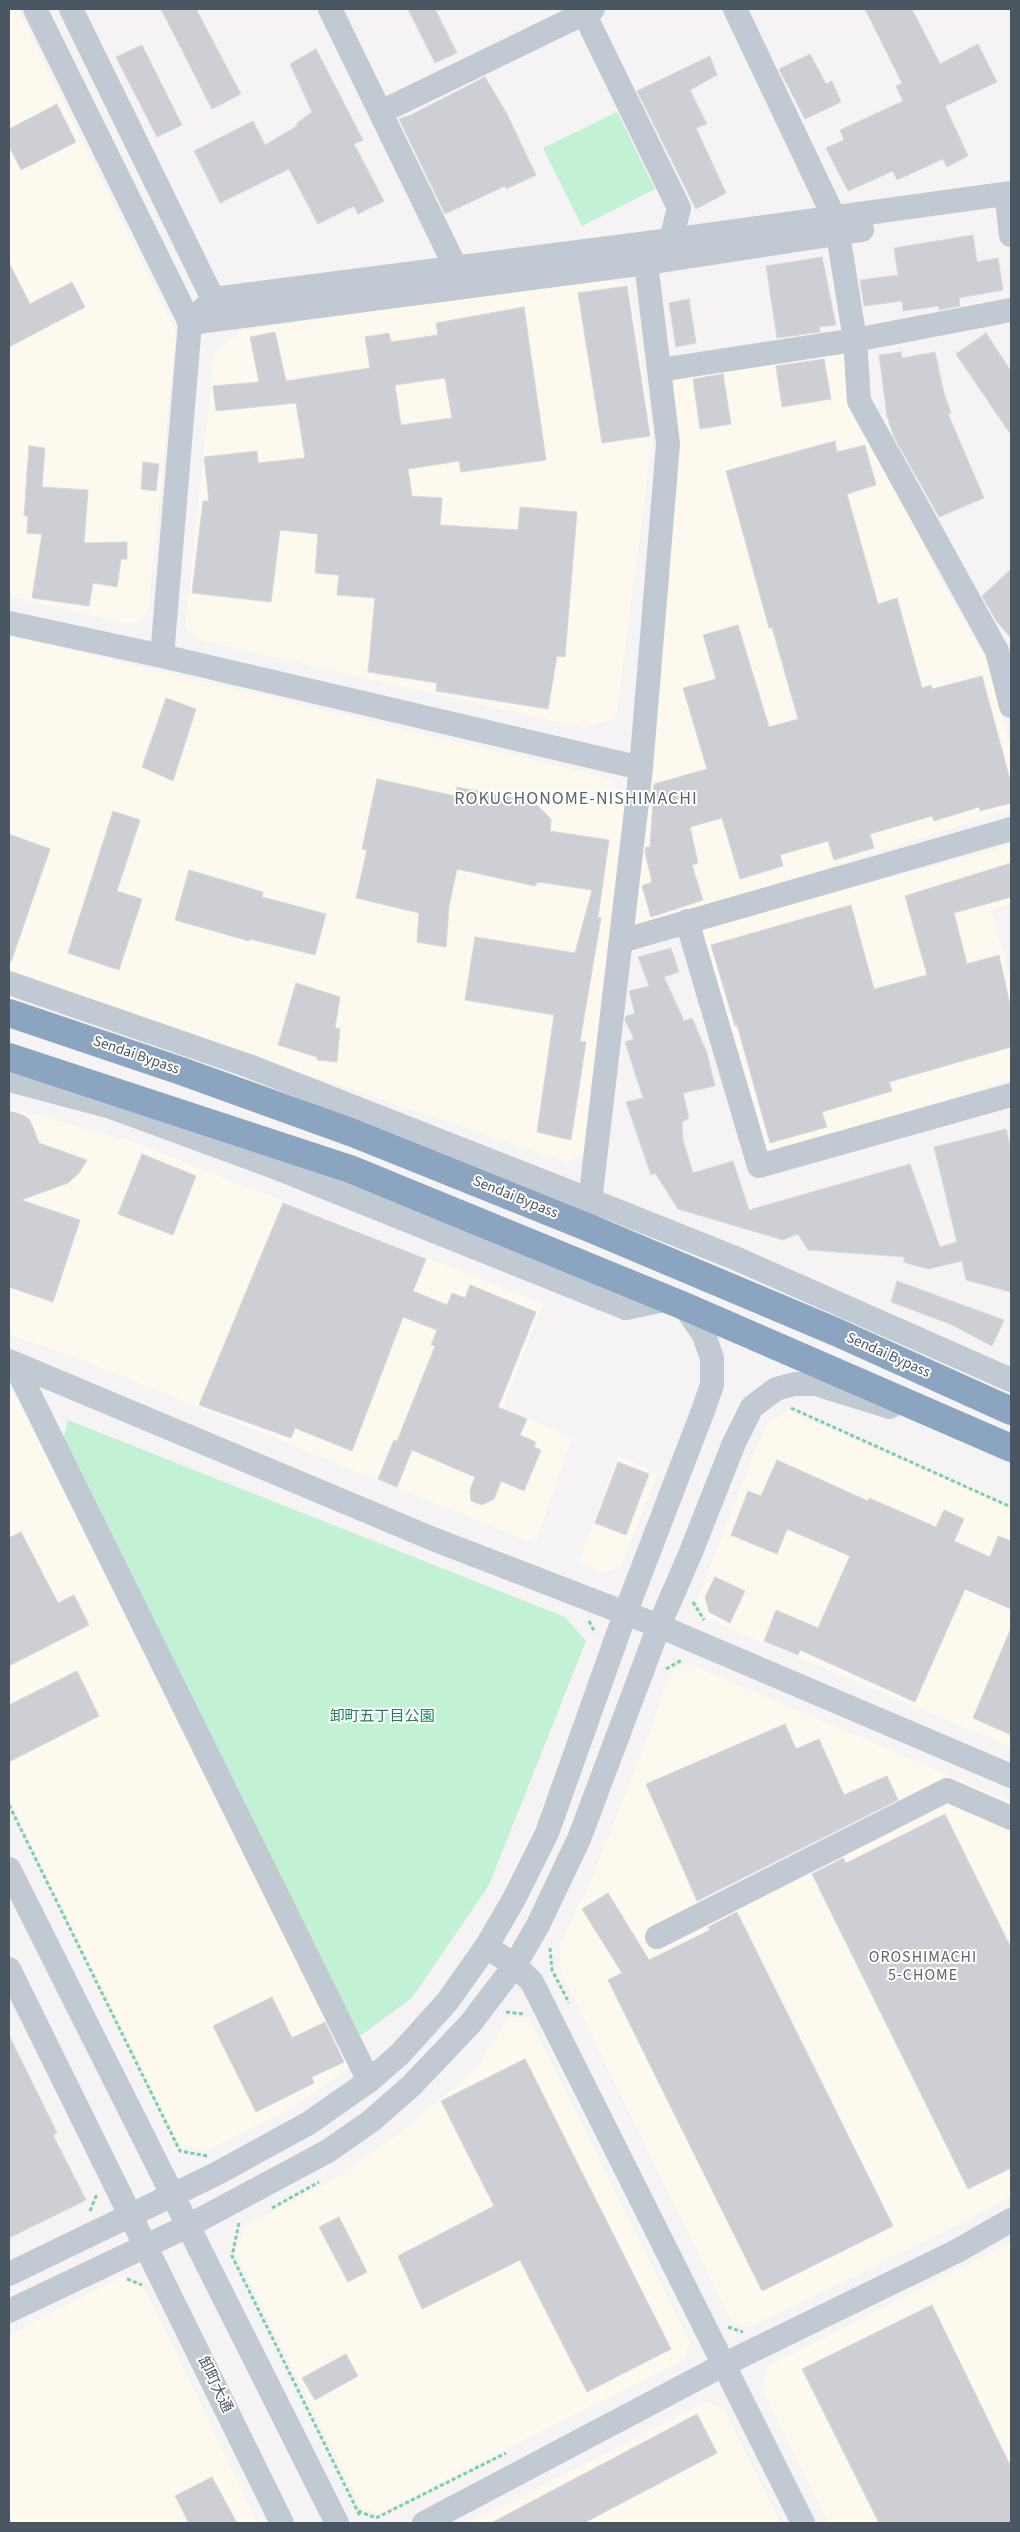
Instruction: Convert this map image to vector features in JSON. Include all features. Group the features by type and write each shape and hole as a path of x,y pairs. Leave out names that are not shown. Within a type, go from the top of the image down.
{"highway":[{"name":"Sendai Bypass","path":"9,1013 181,1071 353,1133 587,1227 836,1332 1011,1411"},
{"path":"9,1057 350,1169 676,1302 1001,1447"}],"street":[{"path":"35,9 190,323 162,656"},
{"path":"71,9 213,299"},
{"path":"330,9 456,268"},
{"path":"735,9 836,226 855,340 859,401 997,652 1011,706"},
{"path":"380,112 586,10 679,208 671,240 646,263"},
{"path":"190,323 213,299 671,240 836,226 1010,203 1011,235"},
{"path":"190,323 646,263 836,226"},
{"path":"587,1227 641,768 668,444 646,263"},
{"path":"660,370 855,340 1011,310"},
{"path":"9,624 162,656 641,768"},
{"path":"620,940 1011,829"},
{"path":"687,922 759,1166 1011,1095"},
{"path":"9,983 250,1066 590,1200 735,1258 1011,1380"},
{"path":"9,1080 111,1107 277,1168 626,1308 676,1302 704,1335 712,1358 712,1384 625,1614 547,1832 514,1899 486,1947 447,2002 400,2054 369,2081 310,2123 173,2195 9,2274"},
{"path":"11,1362 432,1539 659,1626 1011,1776"},
{"path":"11,1362 369,2081"},
{"path":"9,2311 188,2226 328,2150 371,2121 411,2086 470,2024 515,1965 538,1925 579,1839 659,1626 740,1430 752,1407 776,1389 795,1384 816,1384 1001,1447"},
{"path":"657,1937 947,1790 1011,1818"},
{"path":"9,1869 337,2523"},
{"path":"486,1947 515,1965 532,1982 803,2523"},
{"name":"卸町大通","path":"9,1969 282,2523"},
{"path":"424,2523 725,2364 957,2251 1011,2220"}],"path":[{"path":"782,1411 789,1407 1011,1507"},
{"path":"692,1599 702,1619 711,1623"},
{"path":"586,1615 597,1637"},
{"path":"663,1678 666,1668 685,1658"},
{"path":"9,1805 180,2151"},
{"path":"550,1945 552,1970 569,2005"},
{"path":"506,2012 532,2014"},
{"path":"175,2153 180,2151 206,2154 209,2158"},
{"path":"237,2218 239,2223 232,2256 360,2516"},
{"path":"727,2326 748,2334"},
{"path":"358,2511 376,2518 509,2452"}],"shaded area":[{"path":"9,9 18,9 176,332 148,612 137,623 124,623 9,596"},
{"path":"598,279 629,284 653,435 616,718 585,728 199,640 185,628 214,352 243,330"},
{"path":"843,344 854,403 942,582 988,663 1011,749 1011,809 635,929 675,371"},
{"path":"9,635 613,779 626,811 585,1152 568,1162 9,975"},
{"path":"1011,845 1011,903 991,910 1011,980 1011,1080 772,1152 761,1147 701,929"},
{"path":"9,1108 131,1141 543,1304 503,1407 572,1438 535,1544 196,1406 50,1348 9,1335"},
{"path":"9,1389 24,1405 351,2066 298,2104 206,2151 180,2144 9,1798"},
{"path":"788,1411 1011,1508 1011,1747 708,1619 697,1600 766,1424"},
{"path":"618,1456 658,1473 622,1564 606,1573 579,1561"},
{"path":"687,1663 1011,1802 1011,2196 952,2228 750,2327 731,2321 560,1970 560,1946 594,1873 651,1729 670,1674"},
{"path":"509,2017 529,2018 690,2343 683,2360 377,2514 361,2507 236,2253 244,2227 332,2180 396,2136 475,2070"},
{"path":"1011,2242 1011,2523 828,2523 762,2390 767,2367"},
{"path":"117,2275 145,2289 258,2523 9,2523 9,2335 114,2281"},
{"path":"706,2402 724,2410 780,2523 468,2523"}],"green space":[{"path":"617,112 655,189 582,226 543,148"},
{"name":"卸町五丁目公園","path":"68,1420 565,1617 586,1641 489,1885 412,1998 360,2036 63,1441"}],"building":[{"path":"161,9 196,9 241,94 212,109"},
{"path":"408,9 435,9 457,53 435,63"},
{"path":"865,9 912,9 940,64 978,44 997,82 945,106 968,156 947,167 943,159 897,180 893,171 848,191 826,148 844,140 840,130 903,101 896,86 902,83"},
{"path":"142,45 182,125 157,137 116,57"},
{"path":"316,49 363,140 354,144 384,201 358,214 354,206 318,224 289,169 220,203 194,151 253,121 265,145 297,126 297,123 312,112 290,64"},
{"path":"810,54 826,84 832,81 841,102 805,119 779,69"},
{"path":"710,56 717,75 690,90 707,124 696,128 726,193 696,209 637,91"},
{"path":"485,77 506,112 536,175 506,189 505,186 445,214 399,119 411,115"},
{"path":"57,104 76,142 21,170 9,146 9,129"},
{"path":"973,235 977,262 998,258 1003,290 959,298 960,306 939,310 939,306 903,311 902,301 864,306 860,280 898,275 894,248"},
{"path":"822,257 836,325 819,327 820,332 777,338 766,266"},
{"path":"9,263 30,304 72,282 85,307 9,347"},
{"path":"627,286 650,436 602,443 578,293"},
{"path":"689,299 696,343 676,347 669,303"},
{"path":"524,307 546,460 461,472 459,461 408,469 412,496 442,498 440,525 518,530 520,507 577,512 565,657 557,656 548,709 436,691 437,683 368,672 375,598 337,595 339,575 315,573 318,534 280,530 271,602 192,593 203,501 209,501 204,457 257,451 258,463 305,458 296,403 216,411 213,386 259,382 250,337 275,332 286,381 370,368 365,337 389,333 391,342 438,335 436,323","holes":["445,378 452,418 401,425 395,385"]},
{"path":"986,333 1011,371 1011,435 956,354"},
{"path":"901,352 902,358 935,352 944,393 951,413 948,414 984,498 939,517 894,437 887,416 879,355"},
{"path":"824,359 831,399 782,407 776,366"},
{"path":"723,374 731,424 700,429 693,379"},
{"path":"835,441 837,452 865,445 876,485 847,494 878,604 897,598 922,688 931,685 932,689 982,676 1011,783 1011,803 980,811 979,807 934,821 932,816 870,834 874,848 834,860 828,841 780,855 783,866 740,879 722,818 690,827 698,863 692,865 703,900 651,917 642,886 652,882 645,852 646,847 650,847 654,784 707,769 683,688 716,679 703,635 738,625 769,727 798,719 772,627 769,628 726,471"},
{"path":"29,446 45,448 42,487 88,490 84,543 127,542 127,559 121,559 117,587 93,583 89,606 32,598 42,534 27,533 28,516 24,516"},
{"path":"143,462 159,464 156,491 141,489"},
{"path":"1011,569 1011,638 997,622 982,596"},
{"path":"166,698 196,709 173,781 142,767"},
{"path":"377,779 455,796 457,787 534,802 551,819 550,831 609,840 598,917 601,918 580,1041 586,1042 571,1140 537,1132 554,1015 465,1000 475,937 575,953 592,890 538,882 535,886 457,869 449,906 446,947 417,942 419,913 356,898 367,850 362,849"},
{"path":"113,811 140,820 117,891 142,899 119,970 68,953"},
{"path":"9,834 50,849 11,962 9,961"},
{"path":"1011,863 1011,897 954,913 967,964 999,955 1011,1009 1011,1047 889,1082 892,1091 822,1112 827,1127 770,1143 737,1025 735,1026 711,945 851,905 874,989 927,975 905,896"},
{"path":"189,870 263,892 262,897 326,914 315,955 250,939 249,941 175,920"},
{"path":"671,948 679,972 664,977 684,1021 692,1018 707,1053 715,1086 683,1093 689,1118 682,1122 683,1140 693,1173 733,1161 749,1210 910,1164 940,1247 957,1242 934,1147 1006,1129 1011,1149 1011,1292 966,1280 962,1261 928,1269 903,1262 905,1257 808,1250 798,1234 783,1240 678,1209 655,1173 651,1175 626,1102 643,1098 625,1042 634,1039 625,1020 626,1016 635,1014 629,991 649,986 638,957"},
{"path":"296,983 340,997 335,1028 340,1029 337,1062 317,1060 317,1057 278,1045"},
{"path":"9,1111 23,1115 30,1120 39,1143 87,1160 79,1173 68,1183 21,1200 80,1220 53,1302 9,1287"},
{"path":"142,1154 196,1176 173,1235 118,1214"},
{"path":"283,1203 426,1259 413,1291 447,1305 452,1293 465,1298 470,1285 536,1312 498,1407 527,1419 520,1435 536,1442 534,1447 541,1450 524,1491 501,1481 494,1499 482,1505 471,1501 470,1490 475,1477 412,1450 397,1487 378,1479 394,1440 397,1441 435,1346 431,1345 437,1330 403,1317 352,1451 295,1428 291,1438 199,1405"},
{"path":"897,1281 1004,1320 992,1346 950,1324 891,1302"},
{"path":"777,1460 868,1501 869,1498 936,1527 944,1510 964,1519 954,1541 990,1557 998,1536 1011,1541 1011,1609 965,1589 915,1702 800,1650 798,1655 764,1641 776,1610 818,1628 850,1556 787,1529 777,1554 731,1535 748,1491 761,1496"},
{"path":"618,1462 649,1474 626,1535 595,1523"},
{"path":"21,1532 58,1603 74,1595 89,1625 9,1666 9,1538"},
{"path":"715,1577 745,1591 730,1623 709,1612 705,1597"},
{"path":"1011,1628 1011,1735 973,1718"},
{"path":"77,1671 99,1716 9,1762 9,1705"},
{"path":"785,1724 796,1749 819,1739 844,1795 887,1776 898,1800 697,1901 646,1784"},
{"path":"945,1814 1011,1948 1011,2168 968,2189 812,1874 843,1858 846,1863"},
{"path":"608,1893 649,1960 710,1930 708,1927 737,1912 893,2226 762,2291 608,1980 622,1973 582,1909"},
{"path":"272,1997 292,2038 325,2022 344,2062 312,2077 314,2083 256,2112 213,2026"},
{"path":"9,2035 57,2133 53,2135 86,2200 9,2238"},
{"path":"525,2059 671,2349 587,2392 520,2260 422,2309 398,2256 494,2206 441,2101"},
{"path":"339,2217 367,2272 348,2282 319,2227"},
{"path":"932,2305 1011,2467 1011,2523 879,2523 802,2369"},
{"path":"346,2354 358,2376 315,2400 302,2378"},
{"path":"697,2414 717,2453 584,2523 491,2523"},
{"path":"212,2477 237,2523 189,2523 175,2496"}],"district":[{"name":"ROKUCHONOME-NISHIMACHI","path":"576,800"},
{"name":"OROSHIMACHI 5-CHOME","path":"923,1967"}]}
